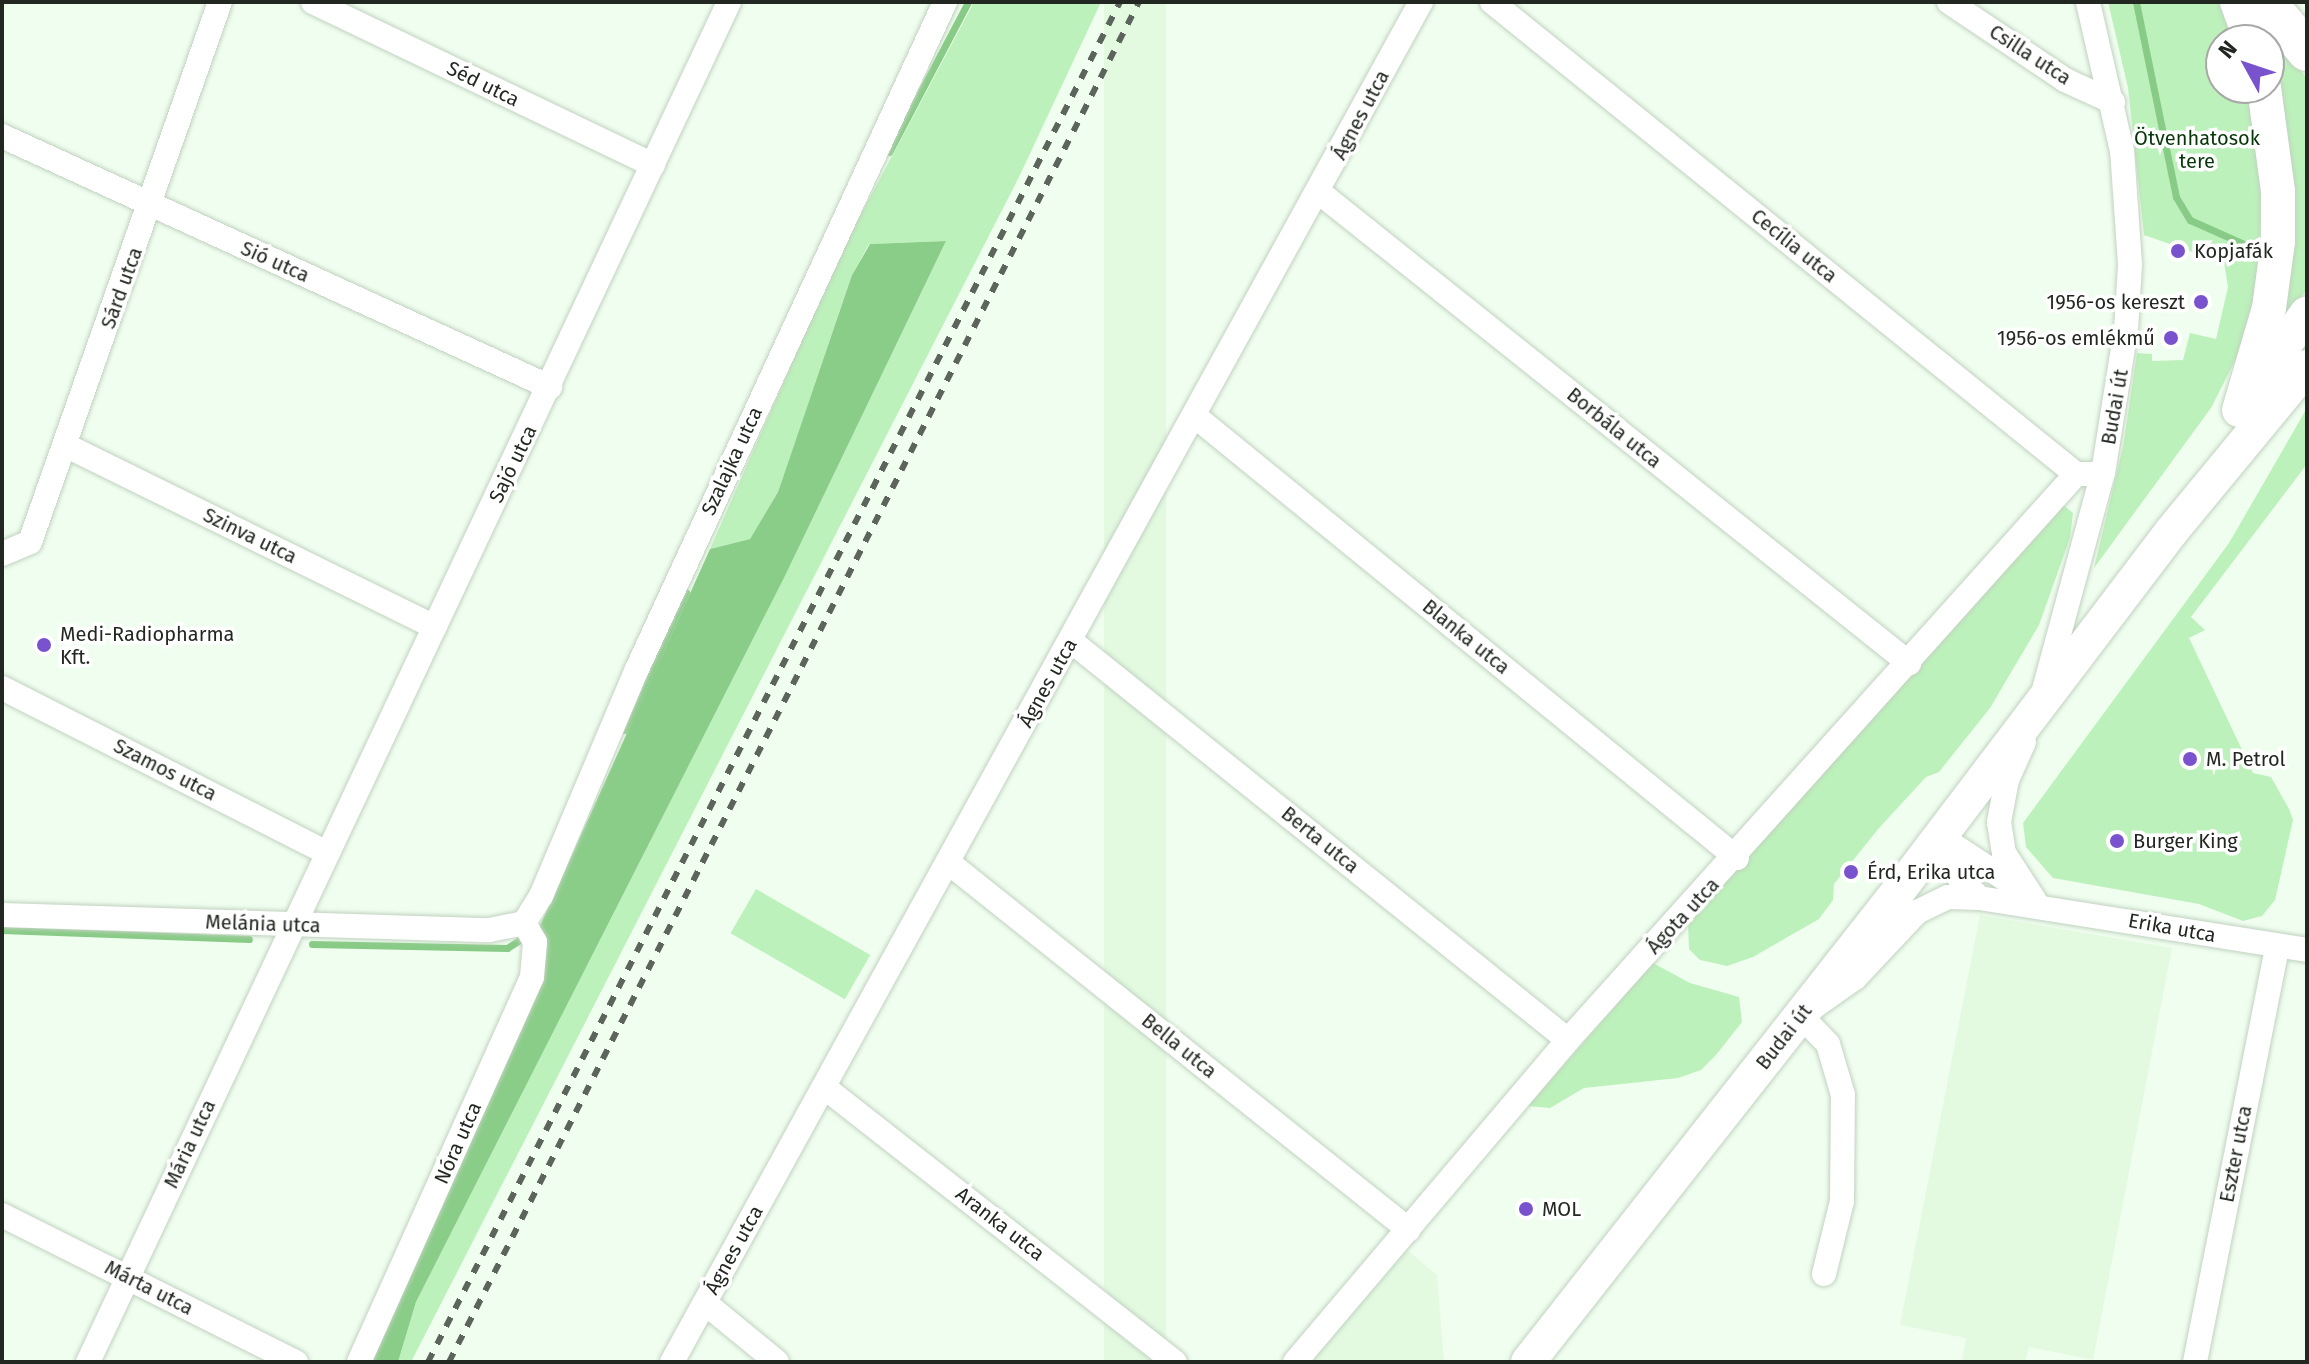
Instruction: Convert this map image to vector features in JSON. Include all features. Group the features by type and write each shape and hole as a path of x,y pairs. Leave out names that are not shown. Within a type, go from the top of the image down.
{"main road":[{"path":"2237,2 2245,24"},
{"path":"2266,2 2306,45"},
{"path":"2239,410 2269,308 2278,241 2278,191 2266,104"},
{"name":"Budai út","path":"2171,532 2239,410 2307,313"},
{"name":"Budai út","path":"1528,1362 1941,837 2171,532 2307,367"}],"street":[{"name":"Sárd utca","path":"2,554 30,542 152,206 220,2"},
{"name":"Séd utca","path":"313,2 653,165"},
{"name":"Sajó utca","path":"292,925 550,387 729,2"},
{"name":"Szalajka utca","path":"529,930 650,640 945,2"},
{"name":"Ágnes utca","path":"672,1362 1320,193 1421,2"},
{"name":"Cecília utca","path":"1492,2 2076,474"},
{"name":"Csilla utca","path":"1949,2 2065,80 2113,102"},
{"name":"Budai út","path":"2038,711 2103,473 2118,401 2130,264 2128,205 2113,102 2088,2"},
{"name":"Sió utca","path":"2,136 550,387"},
{"name":"Borbála utca","path":"1320,193 1909,663"},
{"name":"Blanka utca","path":"1196,417 1737,858"},
{"name":"Szinva utca","path":"65,445 435,627"},
{"path":"2076,474 2103,473"},
{"name":"Ágota utca","path":"1295,1362 1568,1040 1737,858 2076,474"},
{"name":"Berta utca","path":"1071,641 1568,1040"},
{"name":"Szamos utca","path":"2,688 327,853"},
{"path":"2037,904 2004,853 1999,822 2007,780 2038,711"},
{"path":"1941,837 1958,876 1979,898"},
{"name":"Erika utca","path":"1941,837 2037,904"},
{"name":"Bella utca","path":"949,863 1409,1230"},
{"name":"Erika utca","path":"1801,1016 1855,978 1924,908 1948,897 2037,904 2307,950"},
{"name":"Melánia utca","path":"2,915 529,930"},
{"name":"Mária utca","path":"88,1362 292,925"},
{"name":"Nóra utca","path":"359,1362 532,977 529,930"},
{"name":"Eszter utca","path":"2195,1362 2277,946"},
{"path":"1801,1016 1828,1044 1843,1095 1842,1201 1824,1274"},
{"name":"Aranka utca","path":"824,1087 1175,1362"},
{"name":"Márta utca","path":"2,1215 296,1362"},
{"path":"705,1303 777,1362"}],"shaded area":[{"path":"1104,2 1166,2 1166,1362 1104,1362"},
{"path":"1980,915 2172,948 2093,1360 2029,1347 2025,1362 1962,1362 1966,1338 1900,1325"},
{"path":"1407,1250 1437,1275 1444,1362 1310,1362"}],"green space":[{"path":"974,2 1101,2 1019,177 411,1362 398,1362 416,1302 784,578 946,241 869,244 852,275 778,492 750,539 710,549 842,250"},
{"name":"Ötvenhatosok tere","path":"2108,2 2220,2 2230,24 2205,24 2205,104 2252,104 2261,176 2258,290 2240,351 2211,408 2094,568 2123,447 2137,353 2152,354 2152,361 2183,360 2190,333 2216,339 2228,287 2224,263 2144,235 2128,88"},
{"path":"2285,53 2307,78 2307,290 2286,314 2278,104 2285,104"},
{"path":"946,241 784,578 416,1302 398,1362 369,1362 539,928 710,549 750,539 778,492 852,275 870,244"},
{"path":"2307,408 2307,464 2191,617 2205,630 2189,638 2253,773 2271,777 2293,820 2275,900 2262,916 2243,921 2199,904 2053,878 2026,847 2023,823 2229,543"},
{"path":"2061,503 2073,513 2070,538 2039,625 1990,708 1939,772 1926,777 1879,828 1834,884 1833,900 1819,919 1753,957 1727,966 1700,960 1689,949 1688,923"},
{"path":"756,889 870,955 845,999 730,933"},
{"path":"1653,963 1690,983 1739,997 1742,1022 1716,1055 1701,1070 1678,1078 1584,1088 1550,1108 1528,1106"}],"waterway":[{"path":"889,152 968,2"},
{"path":"2136,2 2176,197 2190,220 2244,244"},
{"path":"624,730 686,592"},
{"path":"2,930 249,939"},
{"path":"312,944 507,948 526,936"}],"railway":[{"path":"428,1362 1120,2"},
{"path":"449,1362 1139,2"}],"place":[{"name":"Kopjafák","path":"2178,251"},
{"name":"1956-os kereszt","path":"2201,302"},
{"name":"1956-os emlékmű","path":"2171,338"},
{"name":"Medi-Radiopharma Kft.","path":"44,645"},
{"name":"M. Petrol","path":"2190,759"},
{"name":"Burger King","path":"2117,841"},
{"name":"Érd, Erika utca","path":"1851,872"},
{"name":"MOL","path":"1526,1209"}]}
